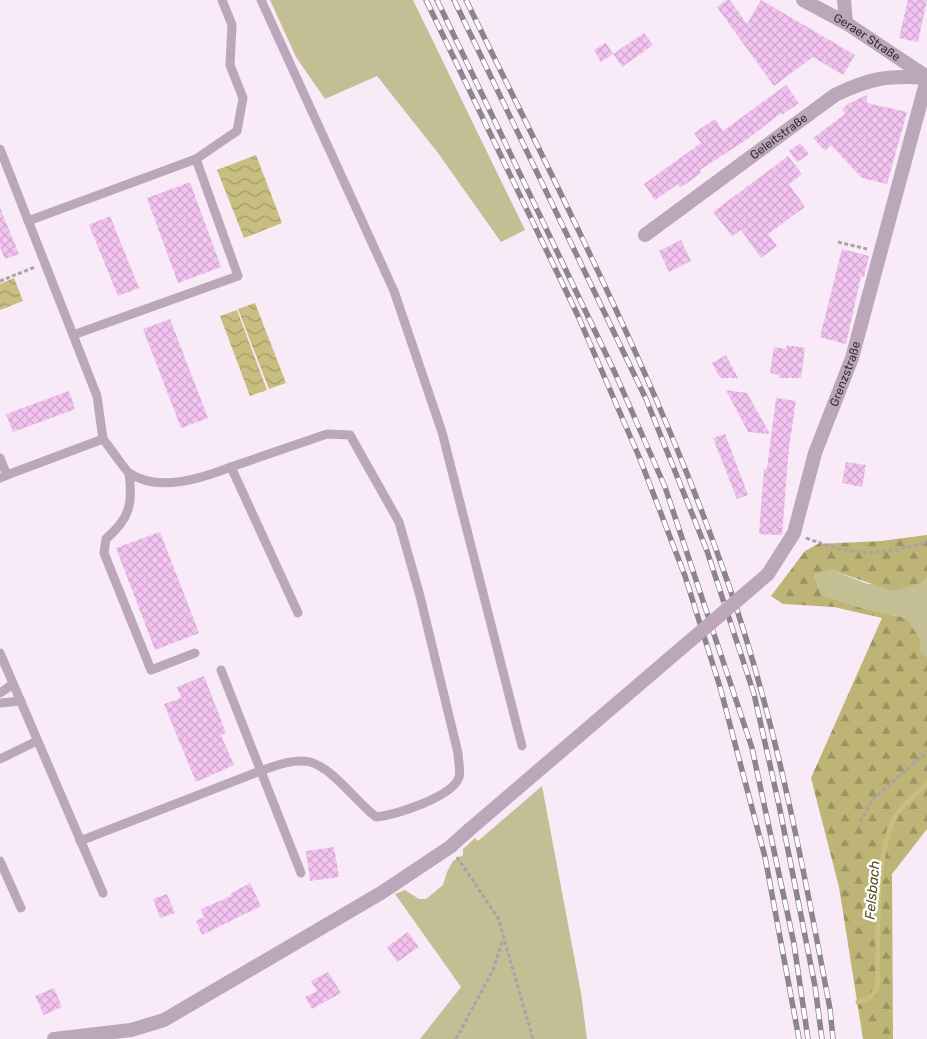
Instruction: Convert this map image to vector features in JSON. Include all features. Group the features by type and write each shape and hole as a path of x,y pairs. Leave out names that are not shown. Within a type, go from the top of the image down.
{"street":[{"name":"Geraer Straße","path":"803,0 846,24 927,78"},
{"path":"844,0 846,24"},
{"name":"Geleitstraße","path":"645,235 835,94 865,81 899,76 927,78"},
{"name":"Grenzstraße","path":"54,1039 149,1026 164,1020 381,893 450,847 768,574 794,533 815,453 852,358 902,165 927,78"},
{"path":"141,1039 149,1026"}],"lane":[{"path":"28,221 196,159 237,131 243,98 230,65 232,25 222,0"},
{"path":"261,0 394,291 442,432 522,746"},
{"path":"0,149 97,396 103,439 128,473 131,491 129,511 121,526 106,539 104,553 151,670 195,653"},
{"path":"73,335 238,276 196,159"},
{"path":"80,841 260,771 288,762 309,762 325,770 376,817 393,815 451,790 460,777 456,744 420,596 399,522 350,435 327,434 188,481 167,483 128,473"},
{"path":"0,458 4,477 103,439"},
{"path":"231,467 298,612"},
{"path":"0,653 103,893"},
{"path":"221,670 302,873"},
{"path":"0,693 13,684"},
{"path":"0,703 21,702"},
{"path":"0,759 37,740"},
{"path":"0,861 21,908"}],"path":[{"path":"838,242 874,251"},
{"path":"0,281 45,264"},
{"path":"794,533 835,548 862,554 887,552 927,542"},
{"path":"860,822 873,799 927,752"},
{"path":"450,847 498,918 533,1039"},
{"path":"456,1039 493,970 504,939"}],"shaded area":[{"path":"270,0 413,0 525,230 501,242 438,153 377,76 325,99 296,57"},
{"path":"831,570 868,584 921,583 927,578 927,657 920,650 906,618 858,607 820,595 814,575"},
{"path":"542,786 581,993 587,1039 420,1039 461,987 395,894 405,890 419,899 426,899 443,885 453,861 463,855 463,849 475,838 478,841"}],"green space":[{"path":"927,535 927,578 921,583 893,591 831,570 814,575 821,595 858,607 906,618 920,639 920,650 927,657 927,829 892,874 893,1039 863,1039 839,887 811,778 882,618 834,607 783,604 771,596 805,551 818,544 881,541"}],"water":[{"path":"256,155 282,223 244,238 217,170"},
{"path":"14,278 23,301 0,310 0,284"},
{"path":"255,303 286,383 269,389 238,309"},
{"path":"237,310 267,390 250,396 220,316"}],"building":[{"path":"730,0 747,24 761,0 855,55 843,75 813,57 774,86 717,7"},
{"path":"908,0 927,0 918,42 899,38"},
{"path":"644,33 653,45 622,67 613,54"},
{"path":"606,43 613,54 601,62 594,50"},
{"path":"786,85 799,103 782,115 781,113 749,138 700,170 701,173 680,188 678,184 655,200 644,184 701,143 694,133 715,119 723,131"},
{"path":"867,95 867,103 907,112 887,184 862,178 831,145 825,151 813,138 845,114 842,109 848,104"},
{"path":"800,143 809,154 797,162 789,151"},
{"path":"788,156 802,174 789,184 805,207 768,234 777,246 761,258 741,230 732,236 713,212"},
{"path":"190,182 221,267 178,283 147,198"},
{"path":"0,208 19,254 5,259 0,247"},
{"path":"110,216 139,288 118,296 89,225"},
{"path":"681,240 691,261 669,272 659,251"},
{"path":"842,249 869,256 864,277 861,276 846,344 820,337"},
{"path":"170,319 208,418 181,428 143,329"},
{"path":"787,345 805,348 801,378 779,378 779,375 770,373 774,347 786,349"},
{"path":"726,355 738,378 720,378 712,363"},
{"path":"726,390 747,393 770,434 748,432"},
{"path":"69,391 75,409 13,432 6,414"},
{"path":"776,398 796,401 789,447 782,535 759,534 764,469 767,469"},
{"path":"725,434 748,495 737,499 713,438"},
{"path":"846,462 866,465 862,487 842,483"},
{"path":"160,532 199,633 155,650 116,548"},
{"path":"204,676 226,733 221,735 234,765 196,782 164,704 181,698 177,687"},
{"path":"334,847 339,877 310,881 306,851"},
{"path":"250,883 261,906 202,935 196,921 204,917 201,909 231,896 230,894"},
{"path":"167,894 175,913 160,918 153,899"},
{"path":"408,932 419,947 397,962 387,947"},
{"path":"328,972 341,993 312,1009 305,997 317,991 311,981"},
{"path":"54,988 62,1007 44,1015 35,996"}],"waterway":[{"name":"Felsbach","path":"858,1002 871,996 878,983 879,896 884,849 890,830 900,810 927,784"}],"railway":[{"path":"426,0 578,316 640,459 685,576 720,687 765,857 799,1039"},
{"path":"437,0 615,373 665,487 752,748 794,944 808,1039"},
{"path":"454,0 646,399 707,551 754,694 779,805 815,986 822,1039"},
{"path":"466,0 606,287 639,360 671,434 728,583 760,688 787,794 830,1009 833,1039"}]}
